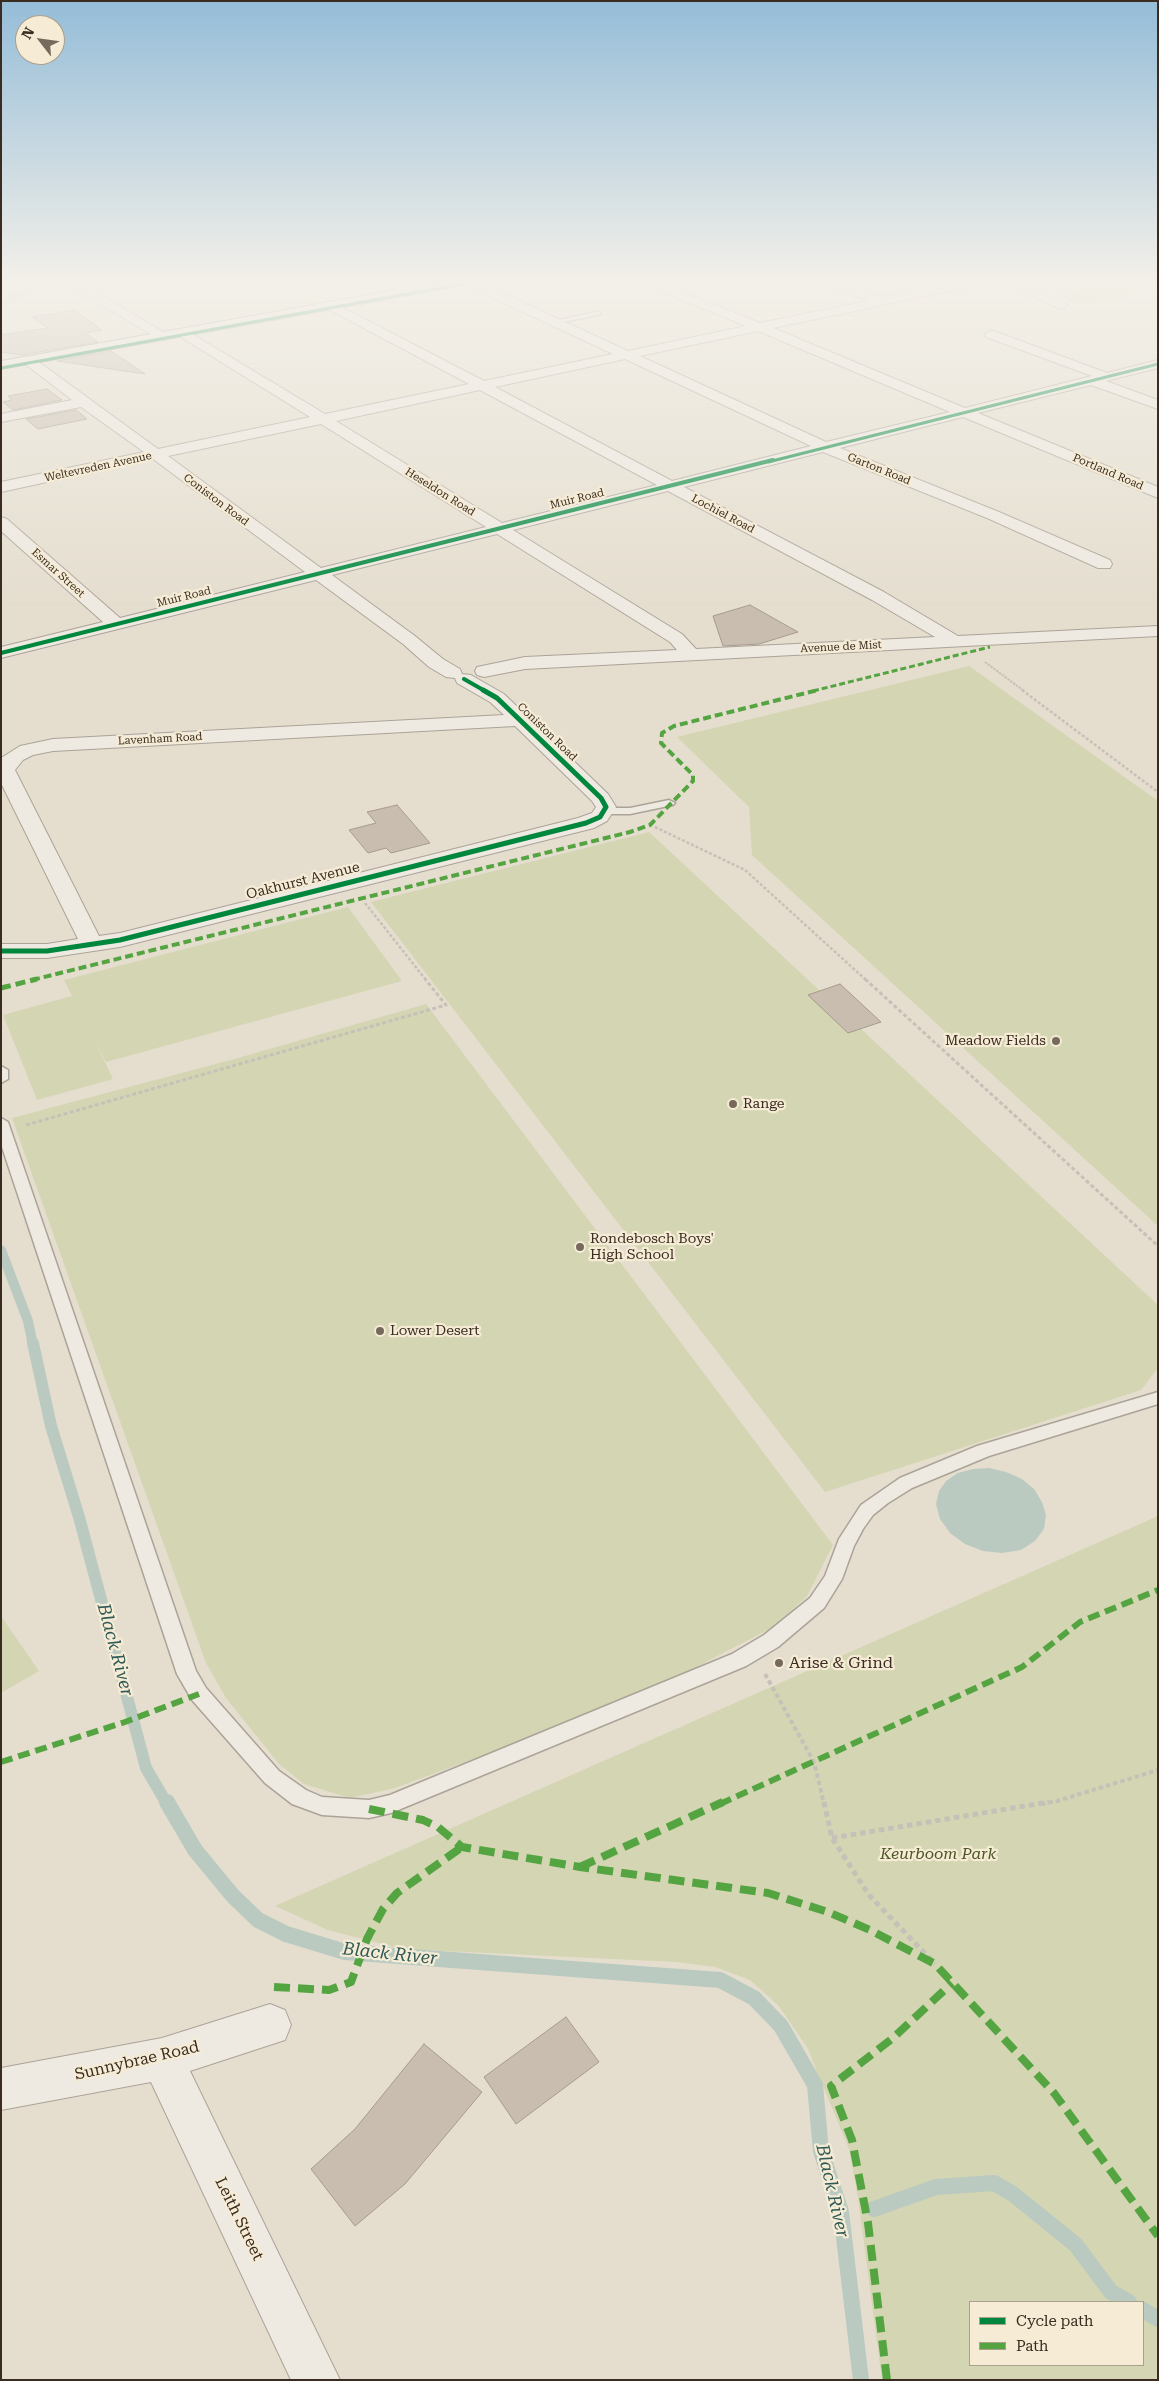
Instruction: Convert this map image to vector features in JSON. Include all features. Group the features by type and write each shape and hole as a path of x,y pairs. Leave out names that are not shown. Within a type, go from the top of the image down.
{"street":[{"name":"Coniston Road","path":"68,390 430,656 441,667 472,675 601,798 606,806 605,811"},
{"name":"Heseldon Road","path":"276,390 676,638 692,655"},
{"name":"Weltevreden Avenue","path":"1,487 461,390"},
{"name":"Lochiel Road","path":"489,390 918,618 954,642"},
{"name":"Garton Road","path":"702,390 824,447 993,515 1104,564"},
{"name":"Portland Road","path":"911,390 1158,493"},
{"name":"Muir Road","path":"1,653 1050,390"},
{"path":"1124,390 1158,405"},
{"path":"1,418 84,402"},
{"name":"Esmar Street","path":"1,522 116,624"},
{"name":"Avenue de Mist","path":"472,675 525,663 1158,631"},
{"name":"Lavenham Road","path":"92,945 5,770 7,764 27,750 53,745 520,720"},
{"name":"Oakhurst Avenue","path":"1,951 47,952 92,945 586,823 600,817 605,811"},
{"name":"Sunnybrae Road","path":"1,2089 162,2058 270,2025"},
{"name":"Leith Street","path":"162,2058 315,2379"}],"lane":[{"path":"605,811 630,810 669,803"},
{"path":"1,1070 1,1078"},
{"path":"3,1127 187,1674 199,1694 272,1777 299,1796 331,1808 368,1809 391,1804 715,1671 771,1642 817,1603 833,1578 845,1544 867,1510 906,1483 983,1451 1158,1398"}],"path":[{"path":"978,657 1158,792"},
{"path":"650,824 745,870 1158,1246"},
{"path":"3,1127 446,1005 361,899"},
{"path":"752,1652 814,1762 832,1838 869,1895 935,1964"},
{"path":"832,1838 1057,1801 1158,1770"}],"green space":[{"name":"Meadow Fields","path":"969,666 1158,801 1158,1226 752,855 749,807 677,737"},
{"name":"Range","path":"649,832 1158,1305 1158,1368 1141,1390 825,1492 371,902"},
{"path":"348,907 402,981 106,1062 94,1039 113,1079 37,1100 3,1015 72,996 64,980"},
{"name":"Lower Desert","path":"426,1004 833,1545 807,1596 775,1626 633,1700 395,1788 350,1798 304,1784 279,1764 226,1698 206,1663 12,1118 238,1058"},
{"name":"Keurboom Park","path":"1158,1516 1158,2380 882,2380 858,2198 849,2149 807,2047 778,2005 750,1980 715,1967 676,1962 402,1949 328,1930 275,1906"},
{"path":"1,1616 39,1671 1,1693"}],"shaded area":[{"path":"989,1468 1006,1472 1022,1479 1034,1489 1042,1502 1046,1515 1044,1529 1035,1541 1021,1550 1002,1553 983,1551 965,1544 950,1533 940,1519 936,1504 939,1491 946,1481 958,1473 973,1469"}],"building":[{"path":"49,390 62,400 13,410 3,402 12,400 8,396"},
{"path":"76,410 87,419 38,429 26,419"},
{"path":"750,605 798,632 759,644 723,646 713,616"},
{"path":"397,805 430,843 391,853 386,848 368,853 349,830 376,823 367,812"},
{"path":"840,984 881,1022 848,1033 808,995"},
{"path":"566,2017 599,2062 516,2124 484,2077"},
{"path":"424,2044 482,2092 405,2184 355,2226 311,2169 355,2129"}],"waterway":[{"name":"Black River","path":"1,1250 28,1321 33,1345"},
{"name":"Black River","path":"33,1343 51,1426 79,1517 146,1768 167,1804"},
{"name":"Black River","path":"167,1802 195,1850 233,1896 258,1920 286,1934 345,1952 720,1980 754,1998 781,2026 815,2085 821,2151 841,2212 861,2380"},
{"path":"874,2209 936,2187 994,2183 1013,2194 1076,2245 1111,2292 1127,2301"},
{"path":"1144,2311 1158,2319"}],"marked path":[{"path":"1,988 630,832 650,825 693,781 693,775 661,743 662,733 674,726 990,647"},
{"path":"580,1867 1022,1667 1080,1622 1158,1590"},
{"path":"1,1762 125,1722 199,1694"},
{"path":"369,1809 423,1820 438,1827 462,1847 580,1867 642,1874 768,1893 828,1912 870,1930 935,1964 1054,2093 1158,2236"},
{"path":"274,1987 329,1990 351,1982 367,1939 383,1909 397,1893 462,1847"},
{"path":"887,2380 868,2223 852,2140 831,2086 893,2038 952,1983"}],"cycle path":[{"path":"1,653 1053,390"},
{"path":"1,951 47,951 120,940 586,823 600,817 606,807 601,798 497,698 464,679"}],"place":[{"name":"Meadow Fields","path":"1056,1041"},
{"name":"Range","path":"733,1104"},
{"name":"Rondebosch Boys' High School","path":"580,1247"},
{"name":"Lower Desert","path":"380,1331"},
{"name":"Arise & Grind","path":"779,1663"}]}
